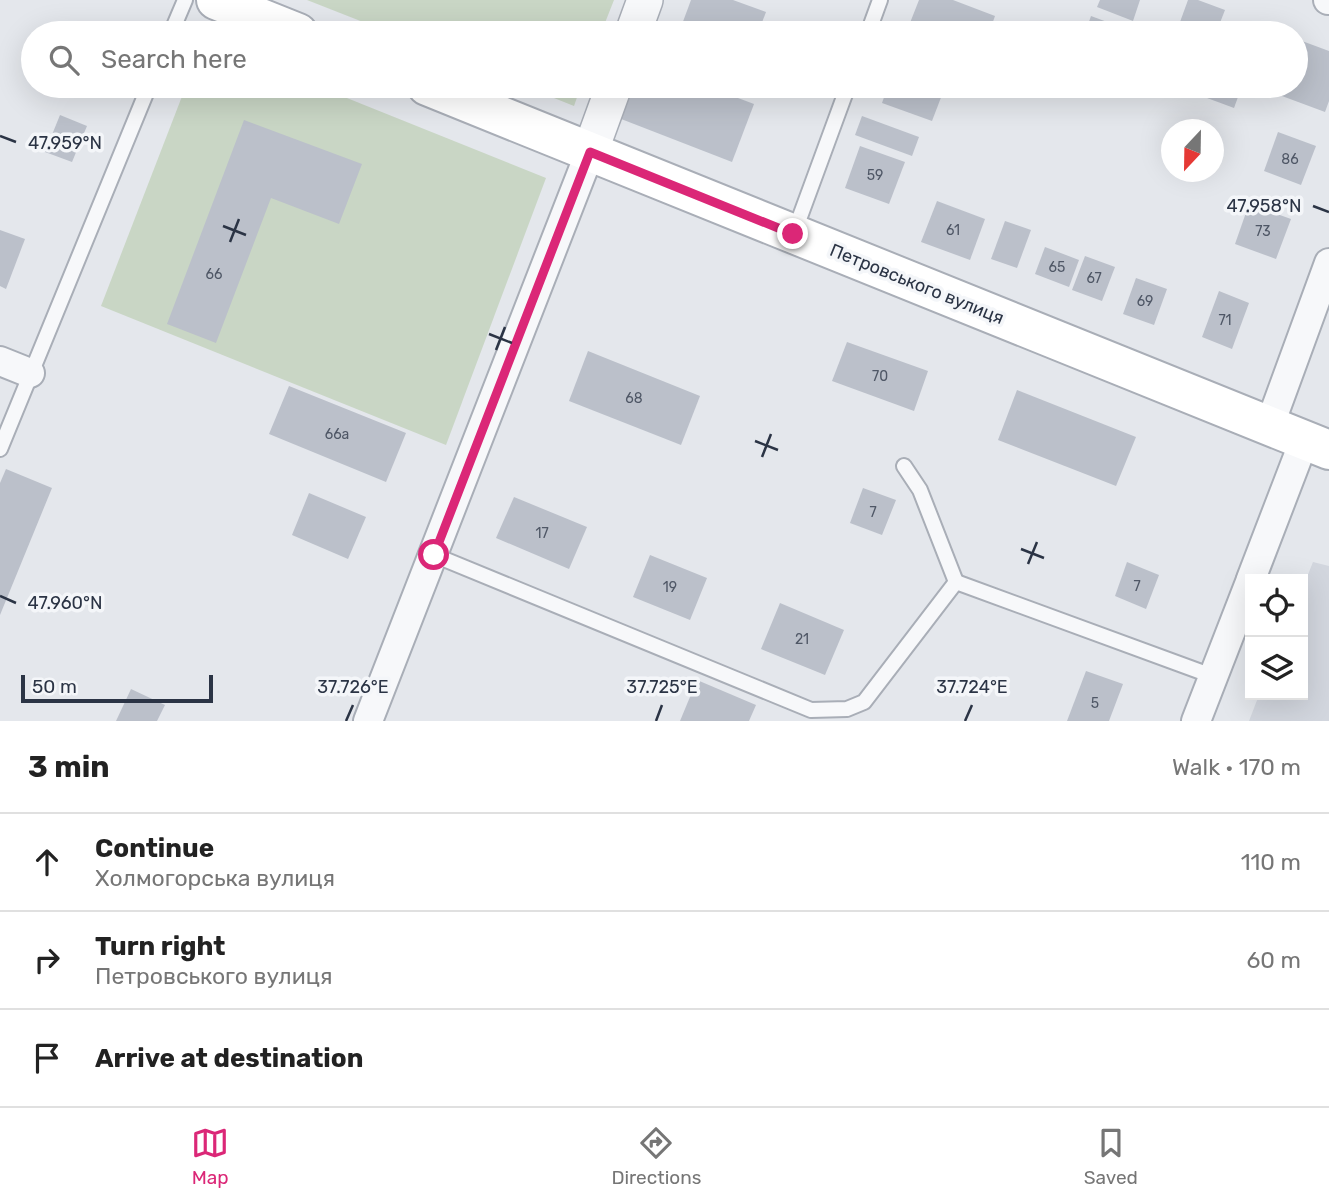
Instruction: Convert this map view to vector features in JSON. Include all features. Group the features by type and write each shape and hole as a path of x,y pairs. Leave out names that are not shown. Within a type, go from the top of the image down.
{"main road":[{"path":"216,0 268,21"},
{"name":"Петровського вулиця","path":"457,98 1301,439"}],"street":[{"path":"637,21 645,0"},
{"path":"368,721 610,98"},
{"path":"1253,574 1301,439 1329,263"},
{"path":"0,361 30,373"},
{"path":"1196,721 1245,597"}],"lane":[{"path":"176,21 185,0"},
{"path":"872,21 880,0"},
{"path":"0,449 144,98"},
{"path":"793,234 844,98"},
{"path":"904,466 920,490 956,582 1214,677"},
{"path":"434,555 811,710 830,711 847,709 864,702 956,582"}],"shaded area":[{"path":"1313,562 1329,566 1329,721 1249,721 1257,700 1308,700 1308,574"}],"green space":[{"path":"307,0 614,0 606,21 360,21"},
{"path":"181,98 347,98 546,178 446,445 101,306"},
{"path":"554,98 577,98 574,106"}],"building":[{"path":"691,0 733,0 766,12 763,21 683,21"},
{"path":"919,0 953,0 995,16 993,21 911,21"},
{"path":"1100,0 1140,0 1133,21 1097,7"},
{"path":"1188,0 1198,0 1225,10 1221,21 1180,21"},
{"path":"1091,16 1105,21 1089,21"},
{"path":"1308,43 1329,51 1329,101 1325,112 1287,98 1308,98"},
{"path":"623,98 738,98 754,104 732,162 616,117"},
{"path":"884,98 941,98 932,121 882,103"},
{"path":"1207,98 1238,98 1234,108"},
{"path":"60,115 87,126 72,162 45,152"},
{"path":"862,116 919,137 912,156 855,135"},
{"path":"244,120 362,164 339,224 271,198 216,343 167,324"},
{"path":"1278,132 1316,146 1301,185 1264,171"},
{"path":"860,146 905,162 889,204 845,188"},
{"path":"937,201 985,219 970,260 921,242"},
{"path":"1249,204 1291,219 1276,259 1235,244"},
{"path":"1005,221 1031,230 1017,268 991,259"},
{"path":"0,230 25,239 6,289 0,286"},
{"path":"1045,247 1079,260 1069,287 1035,274"},
{"path":"1085,256 1115,267 1102,301 1072,290"},
{"path":"1136,278 1167,289 1154,325 1123,314"},
{"path":"1219,291 1249,303 1232,349 1202,337"},
{"path":"847,342 928,371 914,411 832,381"},
{"path":"588,351 700,396 681,445 569,401"},
{"path":"289,386 406,433 386,482 269,434"},
{"path":"1017,390 1136,437 1116,486 998,440"},
{"path":"6,469 52,488 0,615 0,483"},
{"path":"863,488 896,500 882,535 850,523"},
{"path":"309,493 366,517 348,559 292,535"},
{"path":"514,497 587,527 569,569 496,538"},
{"path":"650,555 707,578 690,620 633,597"},
{"path":"1127,562 1159,575 1146,609 1115,596"},
{"path":"780,603 844,630 825,675 761,649"},
{"path":"1086,671 1123,684 1109,721 1067,721"},
{"path":"697,680 756,705 749,721 680,721"},
{"path":"131,689 165,705 157,721 116,721"}],"route":[{"path":"434,555 590,152 793,234"}]}
